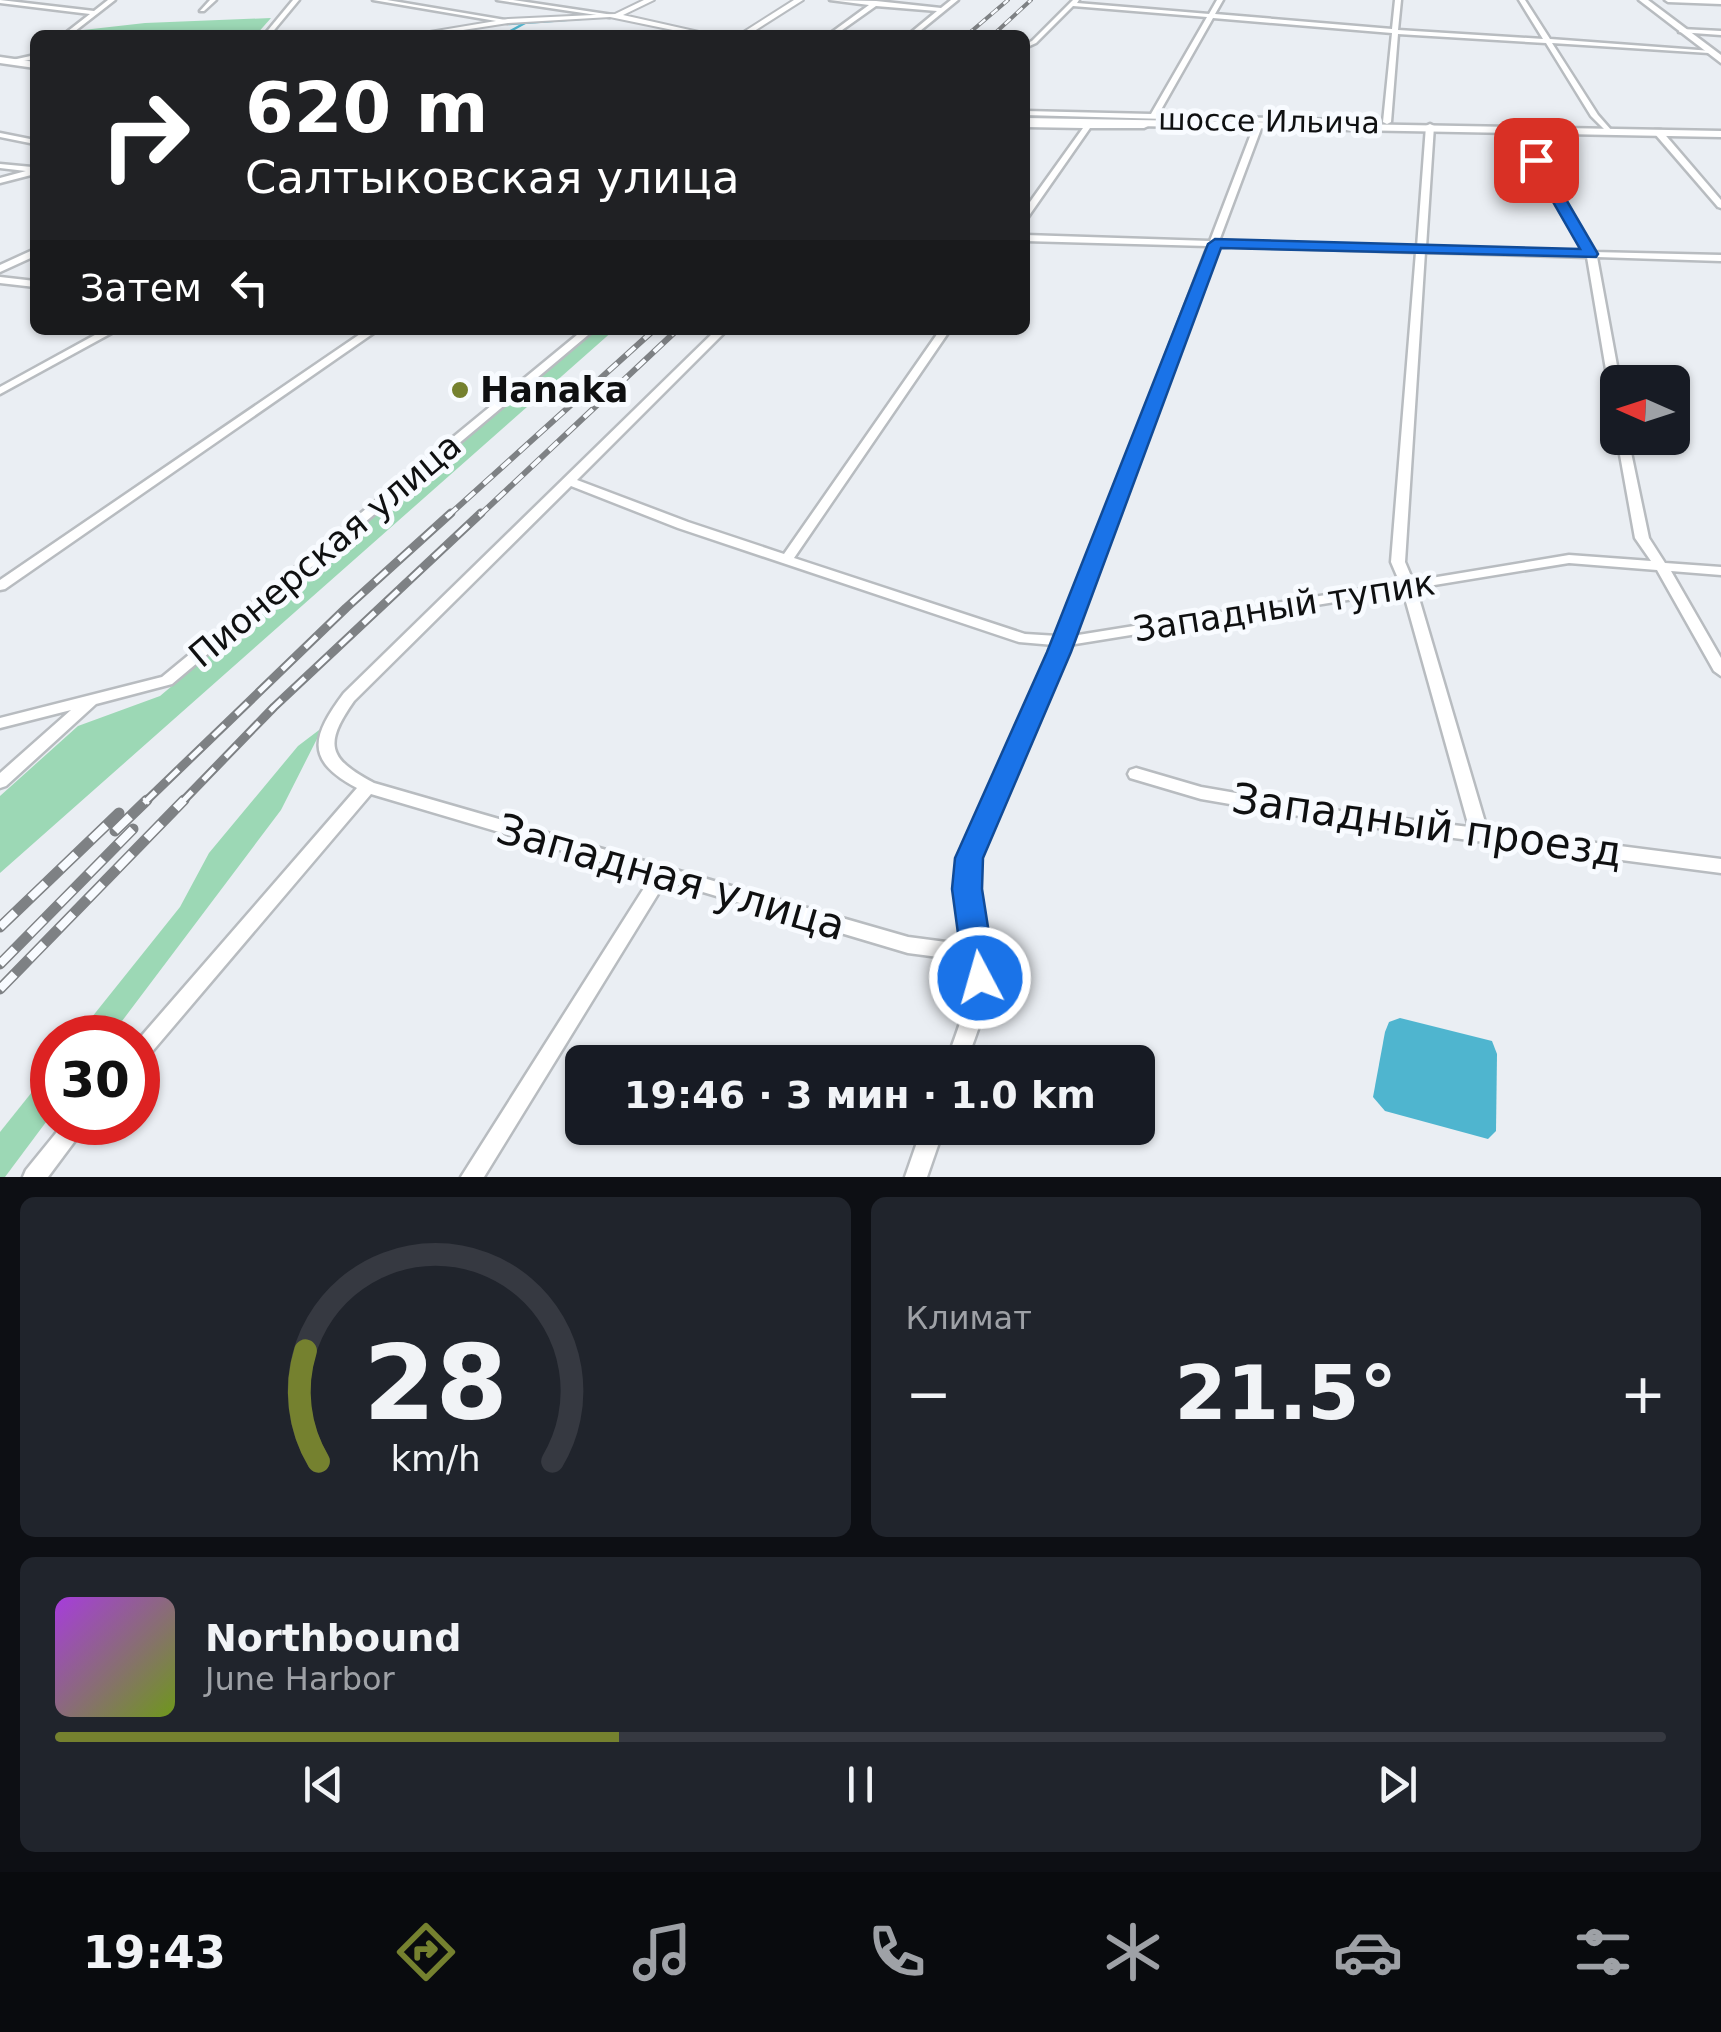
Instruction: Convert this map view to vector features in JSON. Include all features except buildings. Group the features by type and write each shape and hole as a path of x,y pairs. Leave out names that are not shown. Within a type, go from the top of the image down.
{"main road":[{"path":"1643,0 1721,60"},
{"path":"1030,120 1040,120"},
{"name":"шоссе Ильича","path":"1040,120 1386,122 1498,128"},
{"name":"шоссе Ильича","path":"1040,120 1721,134"}],"street":[{"path":"72,30 112,0"},
{"path":"202,10 213,0"},
{"path":"271,30 296,0"},
{"path":"376,0 508,21"},
{"path":"500,0 582,14"},
{"path":"613,15 650,0"},
{"path":"750,30 800,0"},
{"path":"832,0 942,10"},
{"path":"917,30 954,0"},
{"path":"1154,115 1220,0"},
{"path":"1386,122 1398,0"},
{"path":"1522,0 1608,131"},
{"path":"1668,0 1721,2"},
{"path":"0,1 94,13"},
{"path":"838,30 878,2"},
{"path":"1030,44 1074,2 1395,31 1708,51"},
{"path":"449,30 582,14 613,15 684,30"},
{"path":"628,30 640,21"},
{"path":"1681,31 1721,33"},
{"path":"1030,120 1154,115 1342,122"},
{"path":"1030,120 1088,126 1366,124"},
{"path":"1030,209 1088,126"},
{"path":"961,1045 980,978 967,889 969,858 1063,641 1258,126"},
{"path":"1430,126 1398,562 1480,835"},
{"path":"1518,128 1590,254 1611,365"},
{"path":"1658,132 1721,205"},
{"path":"0,135 30,141"},
{"path":"0,166 30,169"},
{"path":"0,182 30,172"},
{"path":"1030,238 1721,258"},
{"path":"0,268 30,254"},
{"path":"0,280 30,283"},
{"path":"0,391 103,335"},
{"path":"0,586 366,335"},
{"name":"Пионерская улица","path":"0,723 167,681 583,335"},
{"path":"572,482 717,335"},
{"path":"786,559 942,335"},
{"path":"1626,455 1642,538 1721,671"},
{"name":"Западный тупик","path":"572,482 682,525 1024,639 1063,641 1569,560 1721,571"},
{"name":"Западная улица","path":"572,482 349,697 325,736 325,755 340,774 368,787 661,876 908,945 946,950 977,947"},
{"path":"0,782 91,702"},
{"name":"Западный проезд","path":"1136,774 1201,793 1721,866"},
{"path":"160,1028 368,787"},
{"path":"472,1177 661,876"},
{"path":"34,1177 60,1145"},
{"path":"916,1177 927,1145"}],"green space":[{"path":"271,18 260,30 83,30 145,23"},
{"path":"590,335 608,335 0,873 0,796 78,726 160,696"},
{"path":"323,727 281,810 127,1015 94,1015 180,907 209,853 298,746"},
{"path":"30,1094 30,1143 5,1177 0,1177 0,1132"}],"water":[{"path":"1400,1018 1492,1041 1497,1054 1496,1131 1488,1139 1385,1111 1373,1097 1385,1032 1389,1022"}],"waterway":[{"path":"509,24 606,17"},
{"path":"512,30 525,23"}],"railway":[{"path":"973,30 1008,0"},
{"path":"998,30 1031,0"},
{"path":"448,516 648,335"},
{"path":"479,516 672,335"},
{"path":"144,803 346,608 451,513"},
{"path":"181,803 274,707 481,513"},
{"path":"115,831 147,800"},
{"path":"0,989 184,800"},
{"path":"0,927 119,813"},
{"path":"0,964 133,829"}],"place":[{"name":"Hanaka","path":"460,390"}],"route":[{"path":"980,978 967,889 969,858 1059,652 1215,244 1590,254 1536,160"}]}
